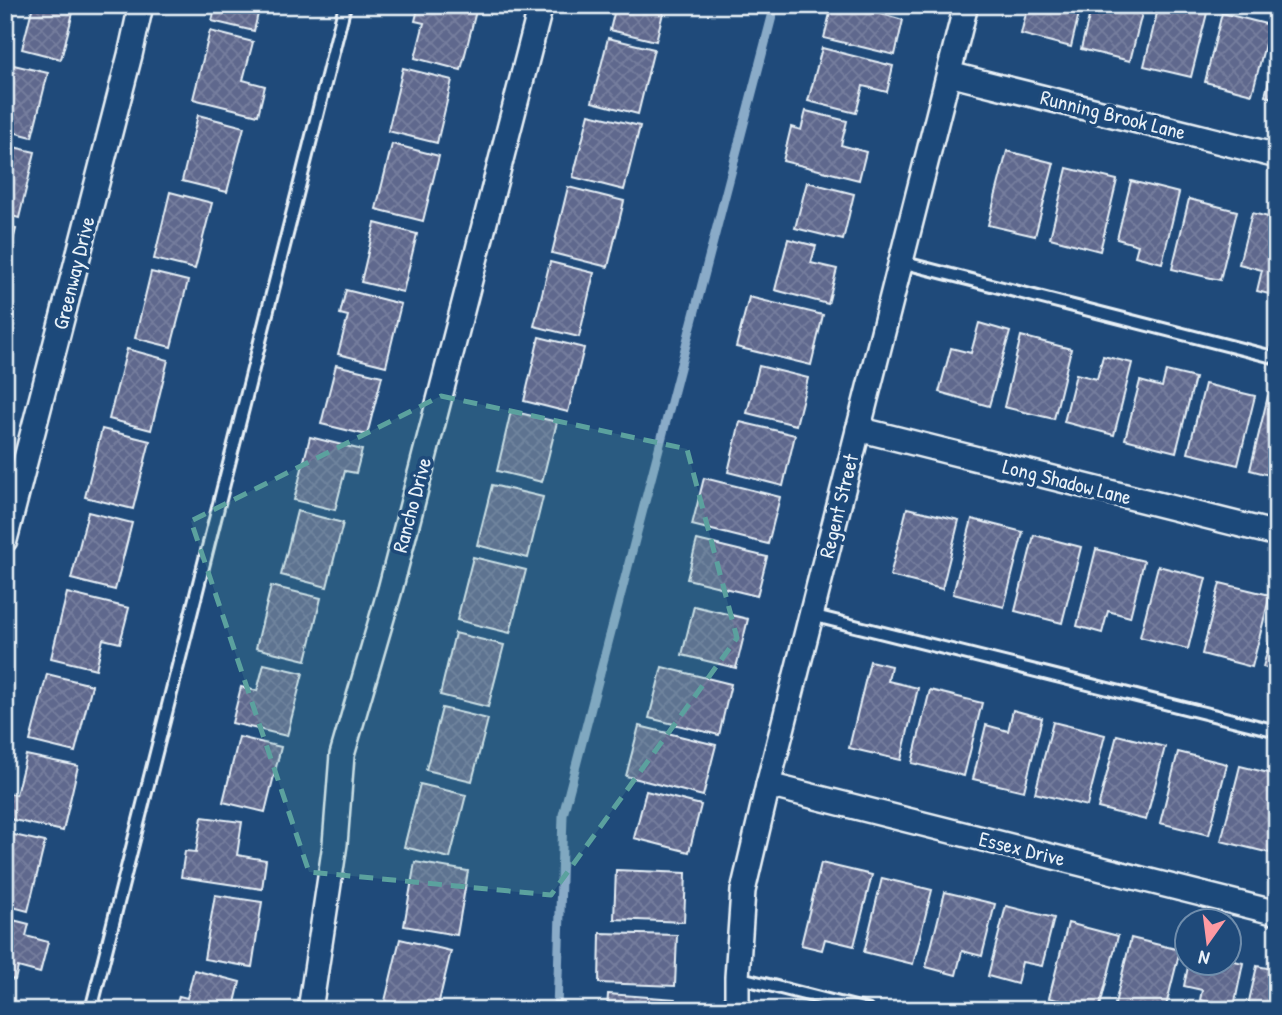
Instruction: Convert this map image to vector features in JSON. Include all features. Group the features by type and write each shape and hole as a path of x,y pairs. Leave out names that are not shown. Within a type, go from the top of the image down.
{"street":[{"name":"Greenway Drive","path":"5,540 141,5"},
{"name":"Rancho Drive","path":"310,1010 335,844 342,755 390,590 541,5"},
{"name":"Regent Street","path":"737,1010 743,891 966,5"},
{"name":"Running Brook Lane","path":"949,74 1277,156"},
{"name":"Long Shadow Lane","path":"858,429 1277,534"},
{"name":"Essex Drive","path":"768,785 1277,913"}],"lane":[{"path":"91,1010 345,5"},
{"path":"901,262 1277,358"},
{"path":"811,615 1277,731"},
{"path":"737,977 867,1010"}],"highlighted area":[{"path":"441,396 687,449 737,638 551,895 309,872 191,521"}],"building":[{"path":"33,5 75,5 61,59 22,49"},
{"path":"216,5 260,5 254,31 212,21"},
{"path":"419,5 477,7 461,70 415,58 424,23 415,21"},
{"path":"616,5 665,5 656,41 610,30"},
{"path":"832,5 880,5 878,13 903,20 895,55 824,38"},
{"path":"1028,5 1081,5 1071,47 1021,34"},
{"path":"1092,5 1144,5 1130,61 1081,49"},
{"path":"1159,5 1209,5 1191,77 1144,66"},
{"path":"1222,13 1270,25 1252,94 1205,82"},
{"path":"210,31 253,42 243,80 265,86 258,115 193,99"},
{"path":"608,38 654,49 638,114 592,102"},
{"path":"822,48 893,66 887,92 863,86 856,113 808,101"},
{"path":"1277,49 1277,99 1265,96"},
{"path":"5,63 48,73 32,137 5,130"},
{"path":"403,68 452,80 437,143 388,131"},
{"path":"806,111 847,121 841,145 866,152 859,180 783,161 791,127 801,130"},
{"path":"589,114 640,126 624,190 573,177"},
{"path":"198,115 244,127 227,192 182,181"},
{"path":"392,144 439,156 423,221 376,209"},
{"path":"5,145 35,152 19,218 5,214"},
{"path":"1007,151 1054,163 1035,236 988,225"},
{"path":"1067,168 1117,180 1100,251 1050,238"},
{"path":"1131,181 1179,193 1162,263 1135,256 1138,245 1117,239"},
{"path":"807,182 854,194 843,240 795,228"},
{"path":"568,187 624,201 608,267 552,253"},
{"path":"170,192 212,203 195,269 154,259"},
{"path":"1189,199 1237,211 1220,280 1172,269"},
{"path":"1252,213 1277,219 1277,296 1257,291 1262,270 1239,264"},
{"path":"375,223 417,234 403,292 361,282"},
{"path":"5,227 16,229 5,272"},
{"path":"788,239 816,246 811,263 837,269 828,304 775,290"},
{"path":"550,262 594,273 579,337 534,326"},
{"path":"151,272 188,281 171,347 135,338"},
{"path":"346,290 401,304 386,366 338,354 348,316 340,314"},
{"path":"749,297 823,315 811,365 736,347"},
{"path":"979,323 1010,332 989,406 939,392 951,348 971,353"},
{"path":"1021,336 1071,349 1054,419 1004,407"},
{"path":"539,337 584,348 568,412 524,401"},
{"path":"127,349 168,360 151,430 109,419"},
{"path":"1103,356 1132,363 1114,435 1064,422 1076,374 1097,379"},
{"path":"336,365 382,376 367,435 321,424"},
{"path":"759,366 808,378 796,425 747,413"},
{"path":"1166,371 1195,378 1176,452 1125,439 1140,381 1162,387"},
{"path":"1205,384 1255,396 1238,465 1188,453"},
{"path":"1268,396 1277,398 1277,477 1250,470"},
{"path":"511,411 557,422 542,482 497,471"},
{"path":"740,422 795,435 783,486 728,472"},
{"path":"102,429 150,441 133,509 85,497"},
{"path":"310,437 362,450 356,473 345,471 335,510 294,500"},
{"path":"704,478 780,497 768,544 692,525"},
{"path":"492,485 543,497 528,558 477,545"},
{"path":"907,508 959,520 942,589 890,576"},
{"path":"297,511 343,523 327,587 281,575"},
{"path":"88,512 132,523 115,590 71,579"},
{"path":"972,519 1023,532 1004,607 953,594"},
{"path":"1034,535 1081,547 1062,623 1015,611"},
{"path":"697,540 767,557 757,596 687,579"},
{"path":"1096,549 1144,561 1130,617 1108,611 1102,633 1077,626"},
{"path":"473,557 526,570 510,633 457,620"},
{"path":"1158,566 1206,578 1188,649 1140,637"},
{"path":"1220,583 1270,595 1252,667 1202,654"},
{"path":"271,586 321,598 306,660 256,648"},
{"path":"67,593 129,608 120,643 103,639 96,669 51,658"},
{"path":"694,606 748,619 736,668 682,655"},
{"path":"1277,614 1277,671 1263,667"},
{"path":"455,633 504,645 488,707 440,695"},
{"path":"870,661 891,666 888,681 918,688 901,760 849,748"},
{"path":"264,664 303,673 287,736 232,723 241,687 257,691"},
{"path":"662,667 731,684 719,735 649,718"},
{"path":"47,674 92,685 75,752 30,741"},
{"path":"930,690 982,703 964,776 912,763"},
{"path":"442,708 488,719 472,781 426,770"},
{"path":"1013,710 1042,718 1024,791 973,779 986,725 1008,731"},
{"path":"1053,722 1105,735 1087,806 1035,793"},
{"path":"639,726 716,745 703,796 626,776"},
{"path":"1117,735 1165,747 1146,820 1098,808"},
{"path":"239,737 281,747 265,812 223,802"},
{"path":"1178,752 1227,764 1209,835 1160,823"},
{"path":"26,755 78,766 63,831 5,818 5,792 16,795"},
{"path":"1240,766 1277,775 1277,826 1270,853 1221,841"},
{"path":"420,784 466,795 450,858 404,847"},
{"path":"646,791 701,805 689,852 634,838"},
{"path":"202,817 242,822 237,855 266,860 262,889 181,877 185,851 196,852"},
{"path":"5,833 45,842 28,911 5,905"},
{"path":"415,862 468,871 457,935 404,926"},
{"path":"821,863 872,875 854,946 825,939 822,950 801,945"},
{"path":"616,870 686,873 684,922 614,919"},
{"path":"882,878 932,890 913,964 864,952"},
{"path":"945,892 995,904 982,956 962,951 956,975 926,967"},
{"path":"215,895 262,902 252,967 204,959"},
{"path":"1006,906 1054,918 1042,966 1022,962 1017,984 988,976"},
{"path":"5,918 29,924 26,936 48,942 40,973 18,967 15,980 5,978"},
{"path":"1068,923 1118,936 1099,1010 1049,998"},
{"path":"600,933 677,935 675,986 599,983"},
{"path":"1131,938 1174,949 1174,974 1165,1010 1114,1008"},
{"path":"400,939 451,951 437,1010 421,1010 385,1001"},
{"path":"1257,966 1277,970 1277,1010 1247,1010"},
{"path":"194,970 240,982 234,1007 247,1010 175,1010 179,996 187,998"},
{"path":"1186,976 1240,976 1234,1007 1200,1000 1202,990 1184,986"},
{"path":"608,994 675,999 674,1010 607,1010"}],"waterway":[{"path":"557,1010 563,815 775,5"}]}
